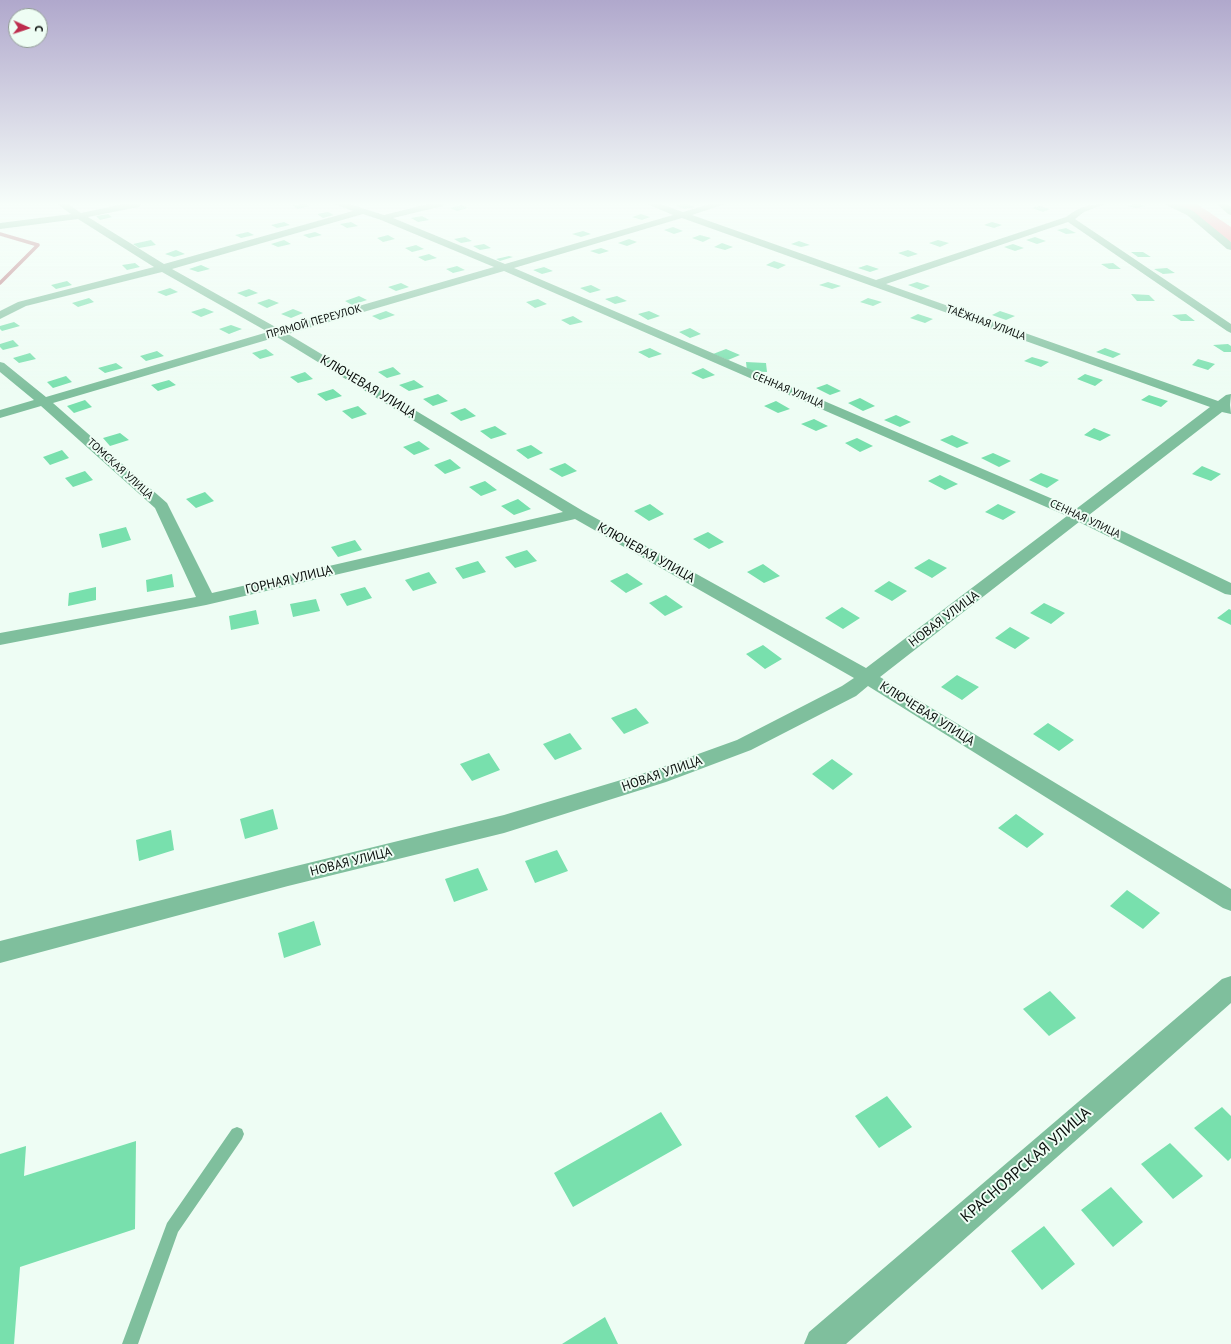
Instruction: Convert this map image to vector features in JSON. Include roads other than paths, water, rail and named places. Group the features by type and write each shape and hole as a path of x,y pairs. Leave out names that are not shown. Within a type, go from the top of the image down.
{"street":[{"path":"0,316 22,304 168,267"},
{"name":"ПРЯМОЙ ПЕРЕУЛОК","path":"0,414 504,267"},
{"name":"СЕННАЯ УЛИЦА","path":"504,267 1079,516 1231,590"},
{"name":"ТАЁЖНАЯ УЛИЦА","path":"827,267 1228,405"},
{"path":"875,284 927,267"},
{"path":"1139,267 1231,329"},
{"name":"КЛЮЧЕВАЯ УЛИЦА","path":"163,268 278,333 577,514 868,677 1231,901"},
{"name":"ТОМСКАЯ УЛИЦА","path":"0,366 43,401 162,506 206,600"},
{"name":"НОВАЯ УЛИЦА","path":"0,952 288,877 504,824 658,777 744,745 849,691 1228,405"},
{"name":"ГОРНАЯ УЛИЦА","path":"0,639 206,600 577,514"},
{"name":"КРАСНОЯРСКАЯ УЛИЦА","path":"821,1344 1231,987"}],"lane":[{"path":"130,1344 172,1228 238,1134"}],"waterway":[{"path":"0,283 16,267"}]}
